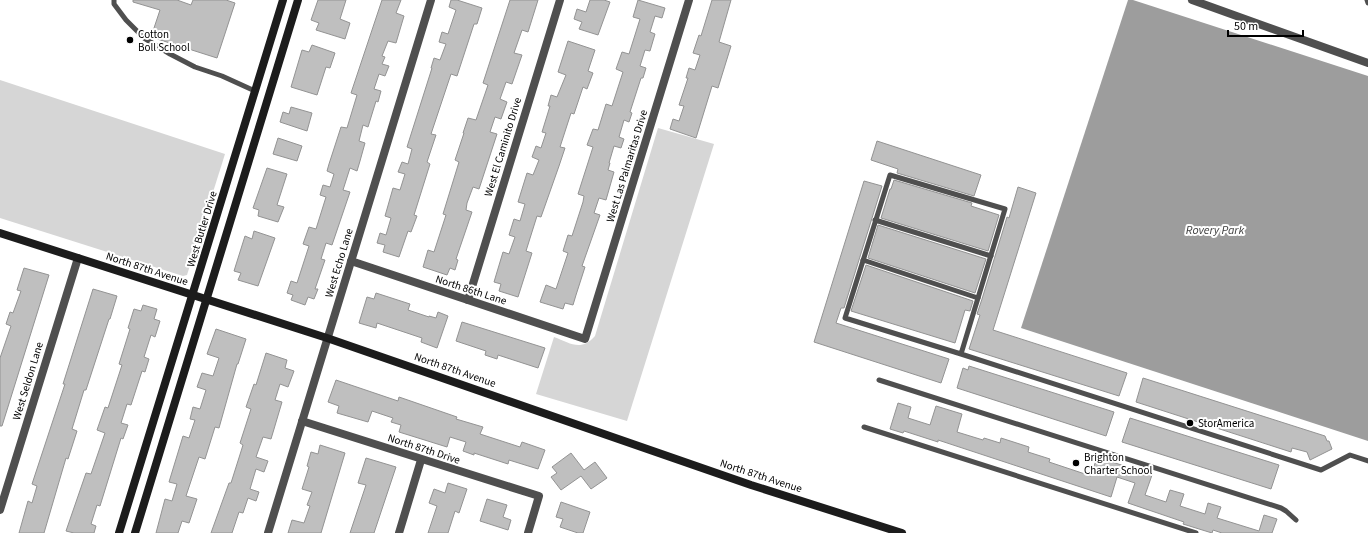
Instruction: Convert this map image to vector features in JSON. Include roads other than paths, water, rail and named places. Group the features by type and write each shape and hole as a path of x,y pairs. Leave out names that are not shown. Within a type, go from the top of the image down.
{"street":[{"path":"136,533 208,300 245,170 298,0"},
{"name":"West Echo Lane","path":"268,533 431,0"},
{"name":"West El Caminito Drive","path":"468,300 560,0"},
{"name":"West Las Palmaritas Drive","path":"584,339 689,0"},
{"path":"1192,0 1368,63"},
{"name":"West Butler Drive","path":"119,533 193,295 281,1"},
{"name":"North 87th Avenue","path":"0,234 327,338 751,485 887,531 902,533"},
{"name":"West Seldon Lane","path":"0,510 78,258"},
{"name":"North 86th Lane","path":"350,261 584,339"},
{"name":"North 87th Drive","path":"302,421 539,496 528,533"},
{"path":"399,533 422,460"}],"lane":[{"path":"114,0 114,4 126,20 144,38 195,67 222,76 255,91"},
{"path":"961,354 1005,209 890,175 845,318 1320,470 1350,455 1368,461"},
{"path":"875,220 991,256"},
{"path":"863,260 978,298"},
{"path":"879,380 1281,508 1296,520"},
{"path":"864,427 1196,533"}],"water":[{"name":"Rovery Park","path":"1128,0 1133,0 1368,76 1368,441 1021,328"}],"place":[{"name":"Cotton Boll School","path":"130,40"},
{"name":"StorAmerica","path":"1190,423"},
{"name":"Brighton Charter School","path":"1076,463"}]}
